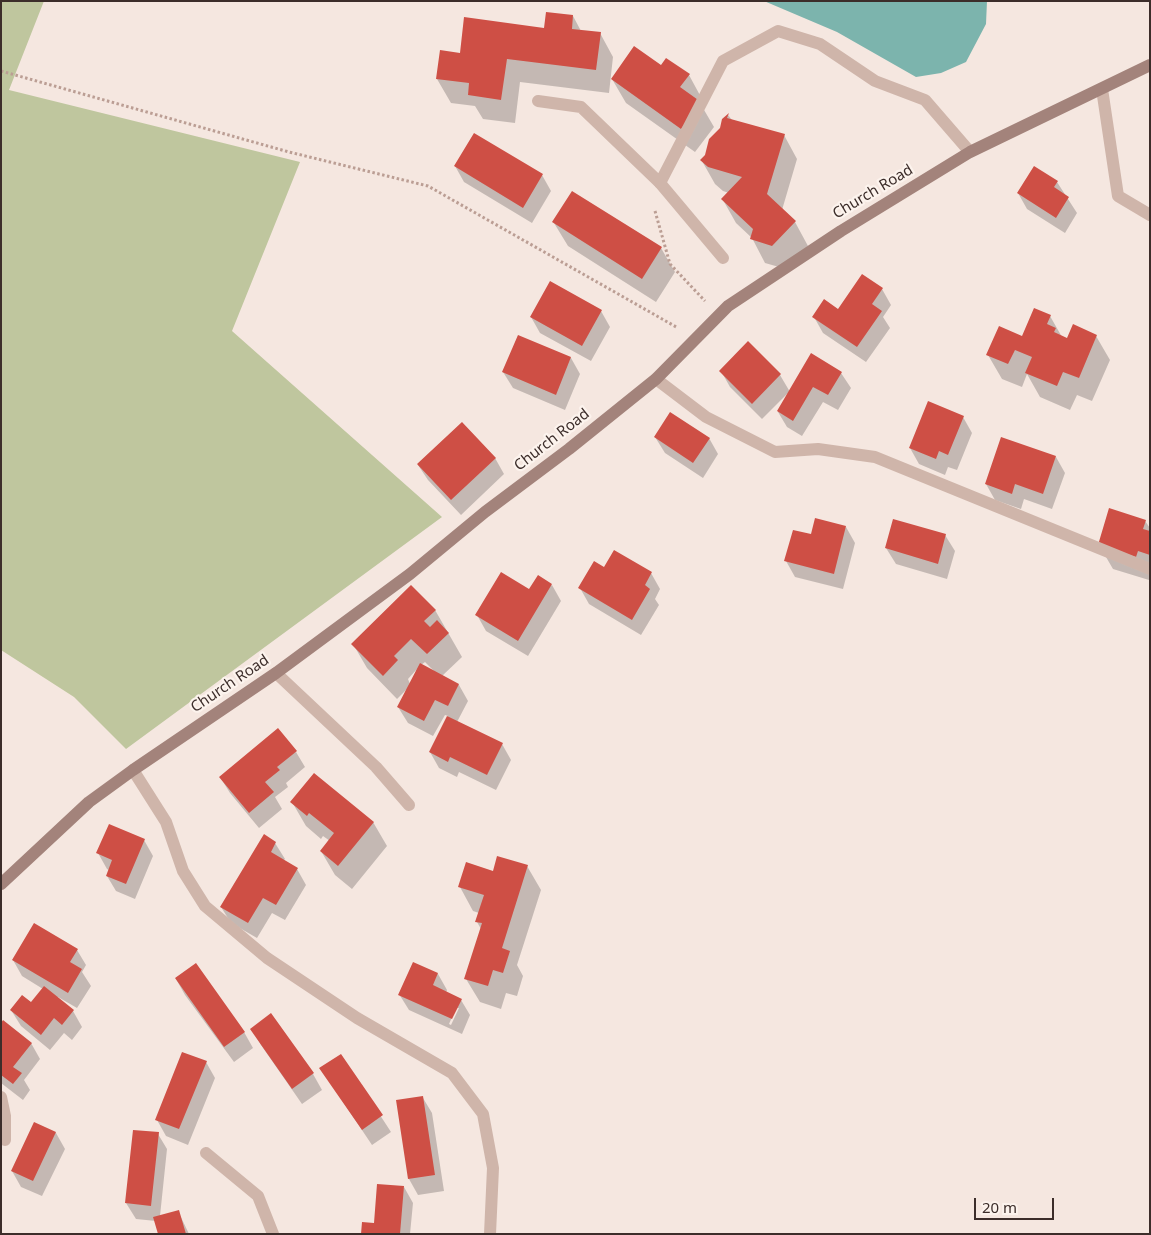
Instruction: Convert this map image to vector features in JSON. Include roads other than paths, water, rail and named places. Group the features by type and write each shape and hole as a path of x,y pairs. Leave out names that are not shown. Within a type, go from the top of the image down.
{"street":[{"path":"660,183 723,61 778,31 820,44 875,81 925,100 970,152"},
{"name":"Church Road","path":"1,884 89,802 276,673 410,574 485,512 569,449 656,379 728,306 841,231 970,152 1150,65"},
{"path":"1102,89 1118,196 1150,215"},
{"path":"538,101 581,107 660,183 723,258"},
{"path":"656,379 706,417 774,452 818,449 875,457 1150,569"},
{"path":"276,673 376,767 409,805"},
{"path":"133,770 166,822 183,871 205,906 267,958 357,1018 452,1073 483,1114 493,1168 490,1234"},
{"path":"1,1097 5,1116 5,1140"},
{"path":"206,1153 258,1196 273,1234"}],"water":[{"path":"764,1 987,1 986,24 966,62 941,73 916,77 837,32"}]}
